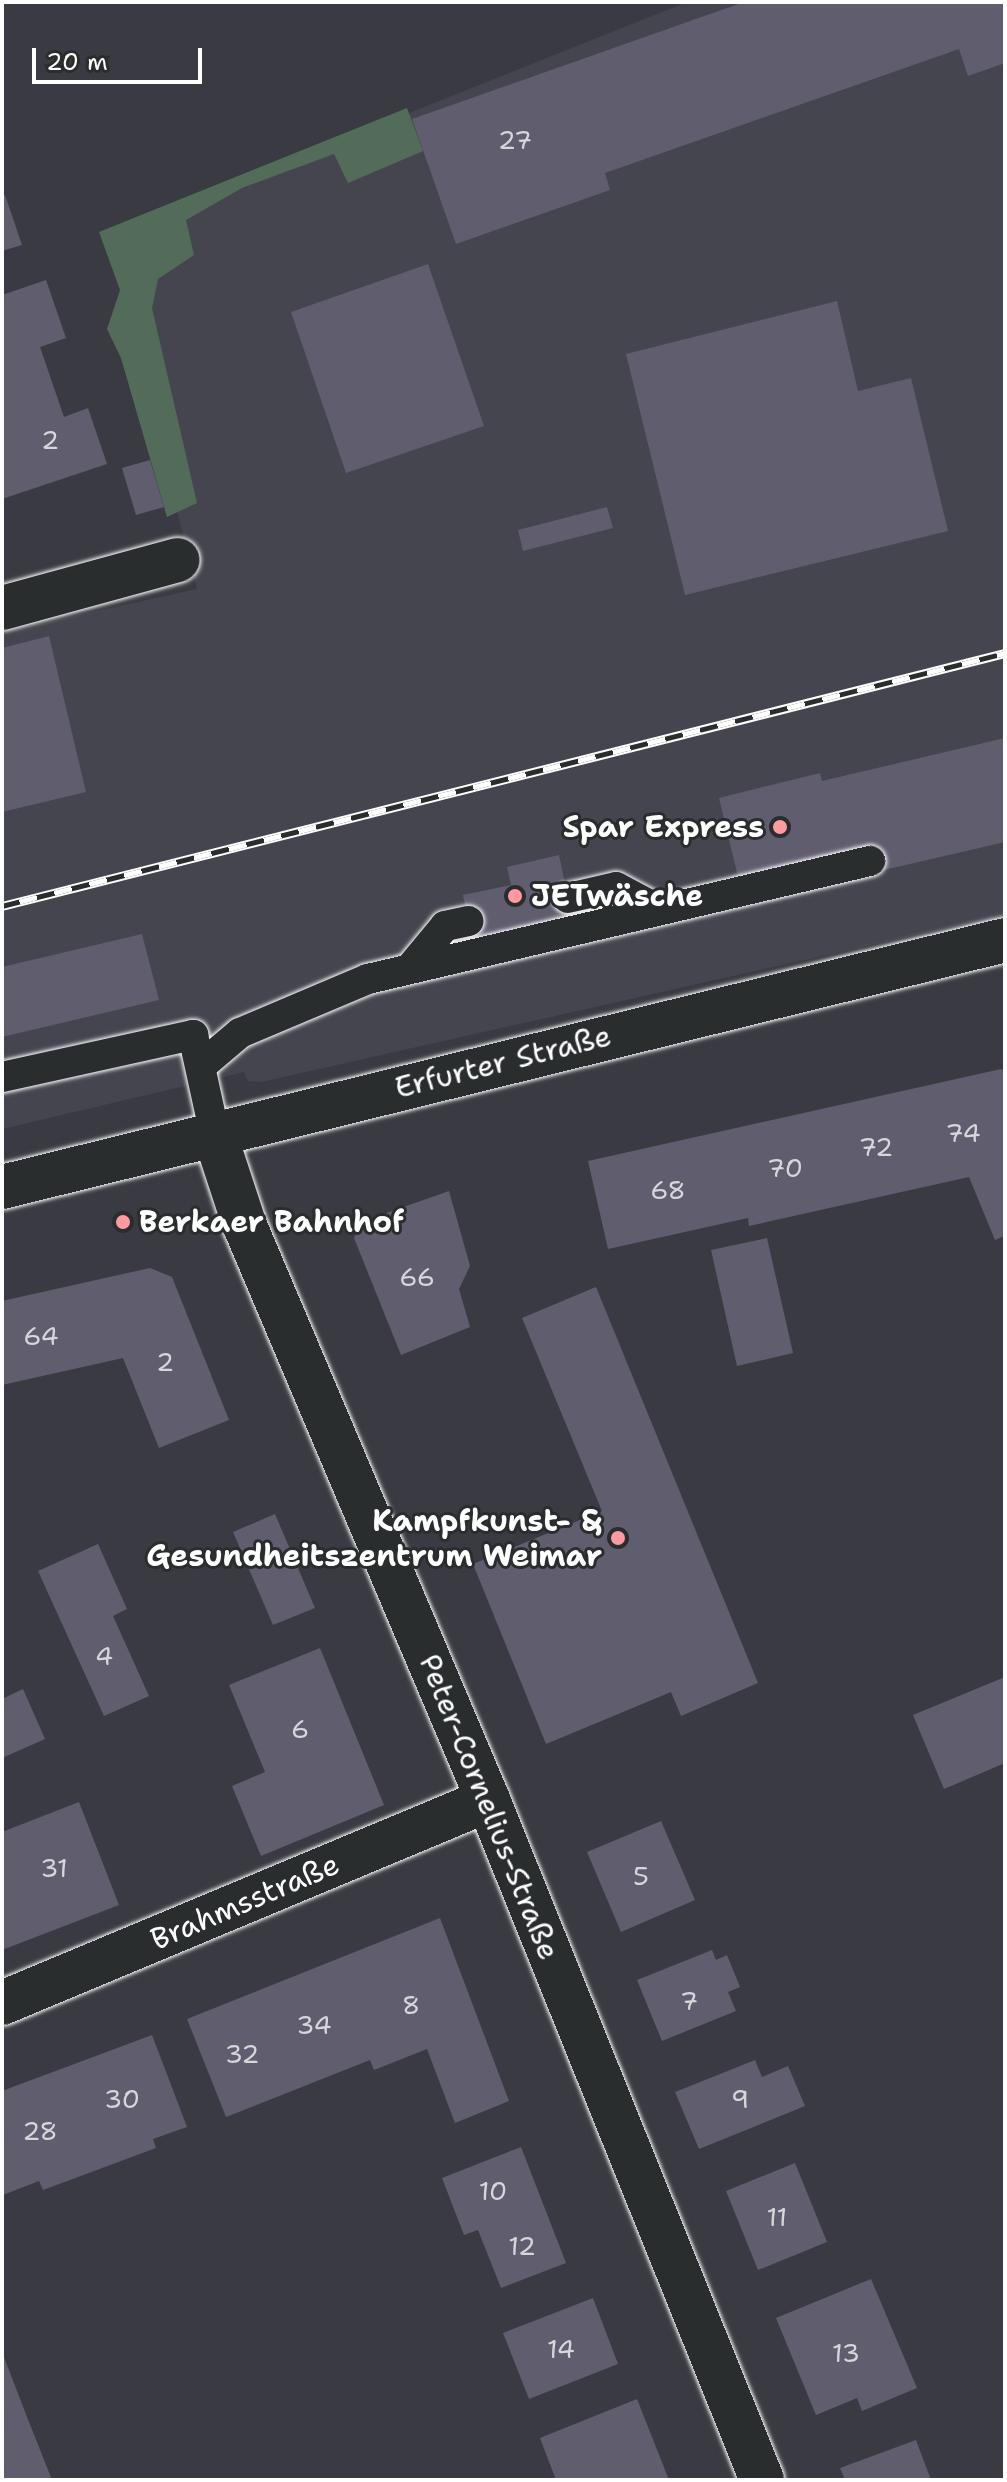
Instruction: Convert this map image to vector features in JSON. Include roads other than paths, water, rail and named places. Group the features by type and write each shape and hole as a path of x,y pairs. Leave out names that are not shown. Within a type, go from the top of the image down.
{"street":[{"path":"2,608 178,560"},
{"name":"Erfurter Straße","path":"2,1187 1005,940"},
{"name":"Peter-Cornelius-Straße","path":"215,1135 245,1226 488,1800 762,2480"},
{"name":"Brahmsstraße","path":"2,2003 488,1800"}],"lane":[{"path":"201,1066 240,1033 368,979 870,861"},
{"path":"568,898 616,887 659,910"},
{"path":"411,967 445,926 468,921"},
{"path":"2,1077 193,1035 215,1135"}],"railway":[{"path":"2,906 1005,653"}],"place":[{"name":"Spar Express","path":"780,827"},
{"name":"JETwäsche","path":"515,896"},
{"name":"Berkaer Bahnhof","path":"123,1222"},
{"name":"Kampfkunst- & Gesundheitszentrum Weimar","path":"618,1538"}]}
